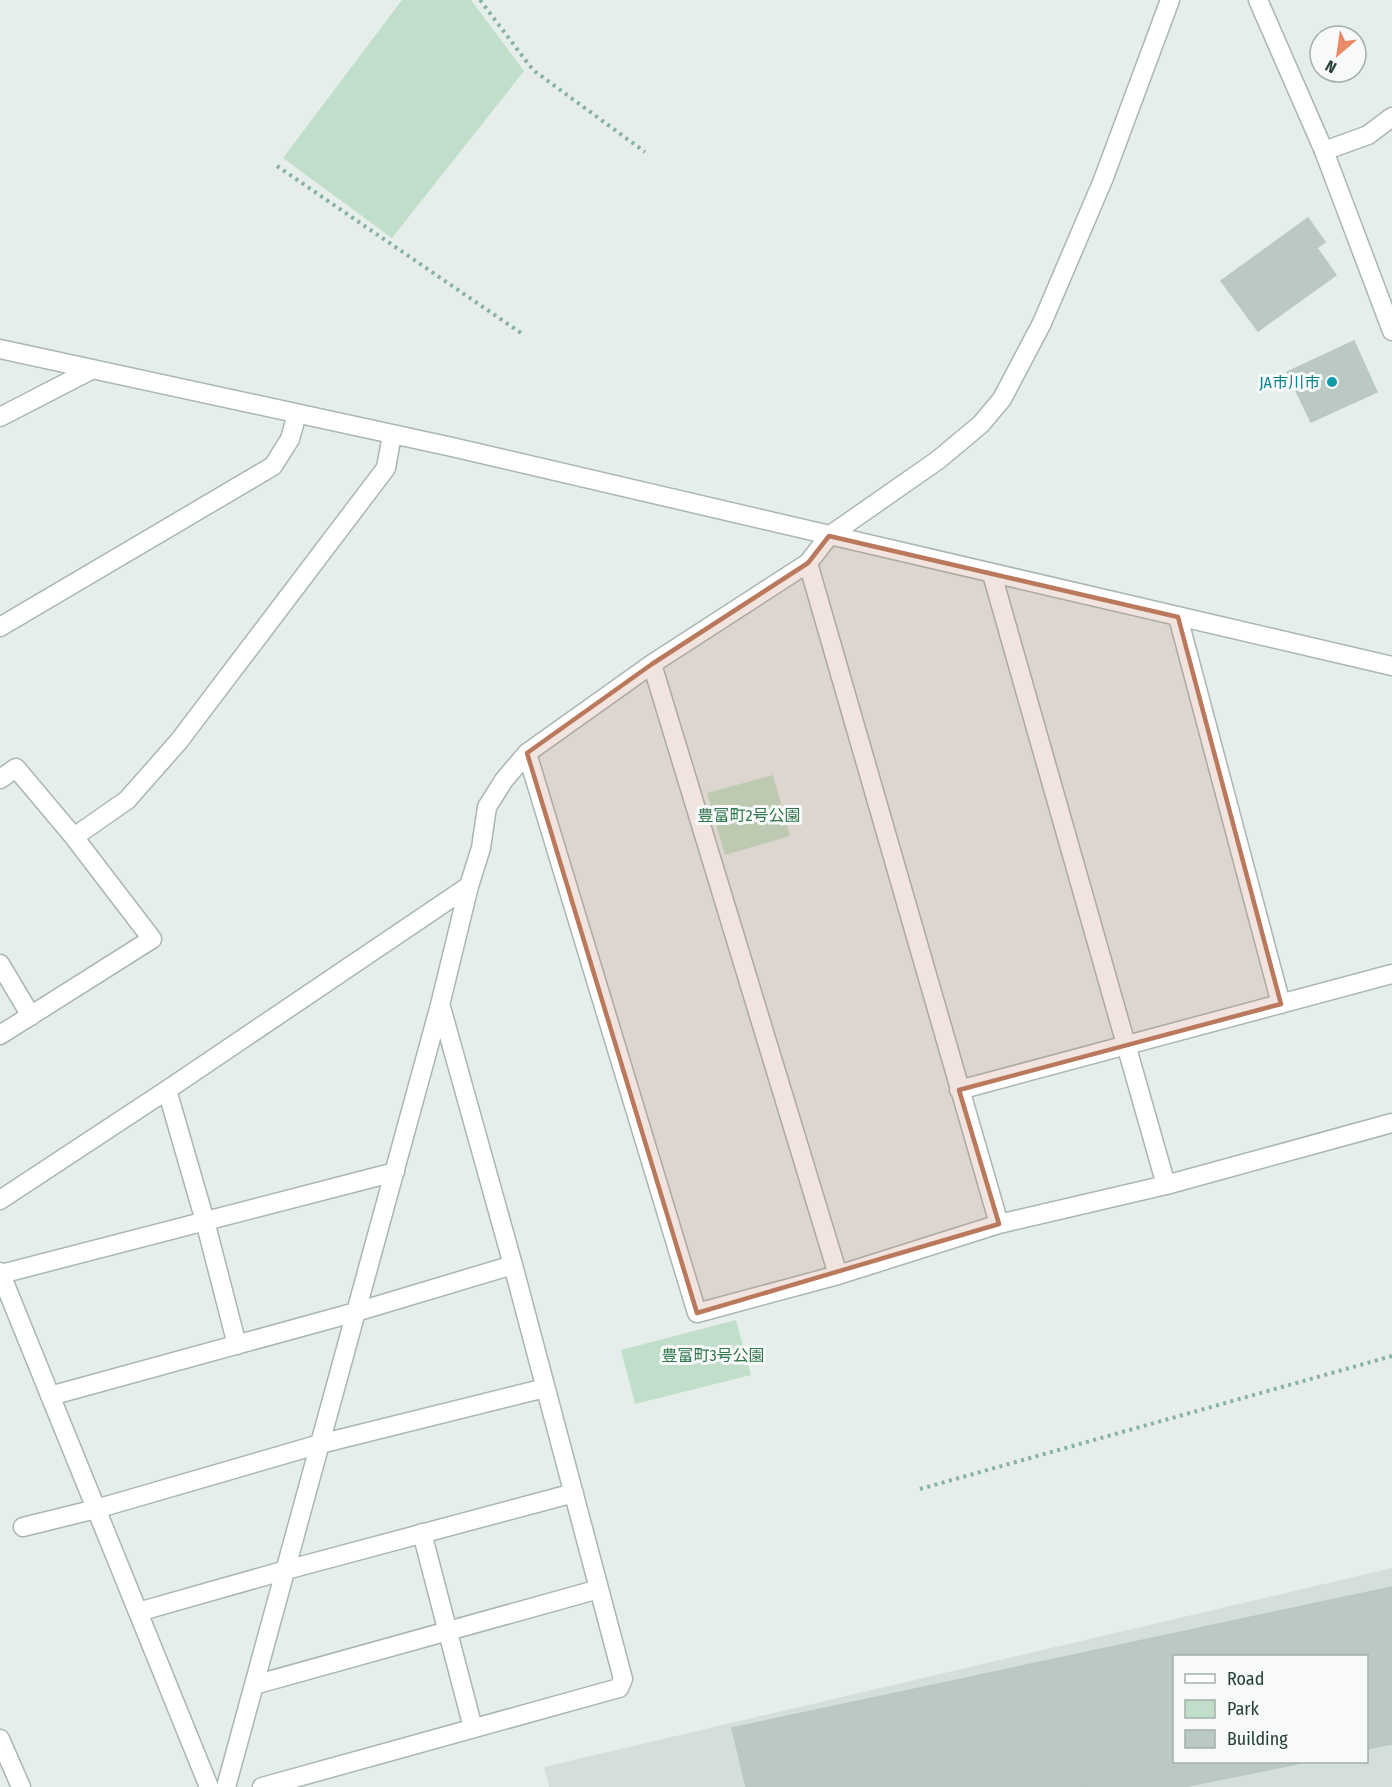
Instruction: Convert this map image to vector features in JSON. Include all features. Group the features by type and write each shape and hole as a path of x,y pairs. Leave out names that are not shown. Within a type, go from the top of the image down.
{"street":[{"path":"226,1787 395,1172 469,886 482,848 487,807 504,780 528,753 652,664 808,563 829,537 938,460 981,424 1002,399 1042,323 1103,180 1170,0"},
{"path":"1258,0 1324,151 1392,331"},
{"path":"1324,151 1368,135 1392,117"},
{"path":"0,349 452,447 829,537 1392,666"},
{"path":"0,417 93,369"},
{"path":"0,627 273,466 290,439 297,414"},
{"path":"75,837 127,800 179,741 386,468 392,435"},
{"path":"808,563 999,1224"},
{"path":"992,574 1166,1185"},
{"path":"1178,617 1281,1004"},
{"path":"652,664 838,1275"},
{"path":"528,753 697,1313 838,1275 999,1224 1166,1185 1392,1123"},
{"path":"0,779 16,768 75,837 152,939 0,1035"},
{"path":"0,1200 469,886"},
{"path":"0,964 31,1016"},
{"path":"959,1090 1392,974"},
{"path":"262,1787 618,1688 623,1679 513,1265 440,1005"},
{"path":"167,1090 205,1221 237,1345"},
{"path":"209,1787 0,1273 395,1172"},
{"path":"50,1396 356,1312 513,1265"},
{"path":"23,1527 96,1509 320,1444 545,1388"},
{"path":"138,1612 574,1493"},
{"path":"422,1533 473,1728"},
{"path":"254,1685 599,1589"},
{"path":"0,1740 21,1787"}],"path":[{"path":"480,0 534,70 645,152"},
{"path":"277,166 521,333"},
{"path":"920,1489 1392,1356"}],"highlighted area":[{"path":"829,536 1178,617 1281,1004 959,1090 999,1224 697,1313 527,753 652,664 808,563"}],"shaded area":[{"path":"1392,1568 1392,1787 549,1787 544,1767"}],"green space":[{"path":"402,0 471,0 524,71 392,238 283,158"},
{"name":"豊富町2号公園","path":"773,775 790,836 725,855 707,793"},
{"name":"豊富町3号公園","path":"736,1320 751,1375 635,1404 621,1350"}],"building":[{"path":"1308,218 1325,242 1317,248 1336,275 1258,331 1221,281"},
{"name":"JA市川市","path":"1354,341 1377,392 1311,422 1287,372"},
{"path":"1392,1587 1392,1721 1368,1726 1368,1655 1173,1655 1173,1763 1193,1763 1077,1787 746,1787 732,1728"},
{"path":"1392,1721 1392,1744 1368,1749 1368,1726"},
{"path":"1193,1763 1301,1763 1183,1787 1077,1787"}],"place":[{"name":"JA市川市","path":"1332,382"}]}
